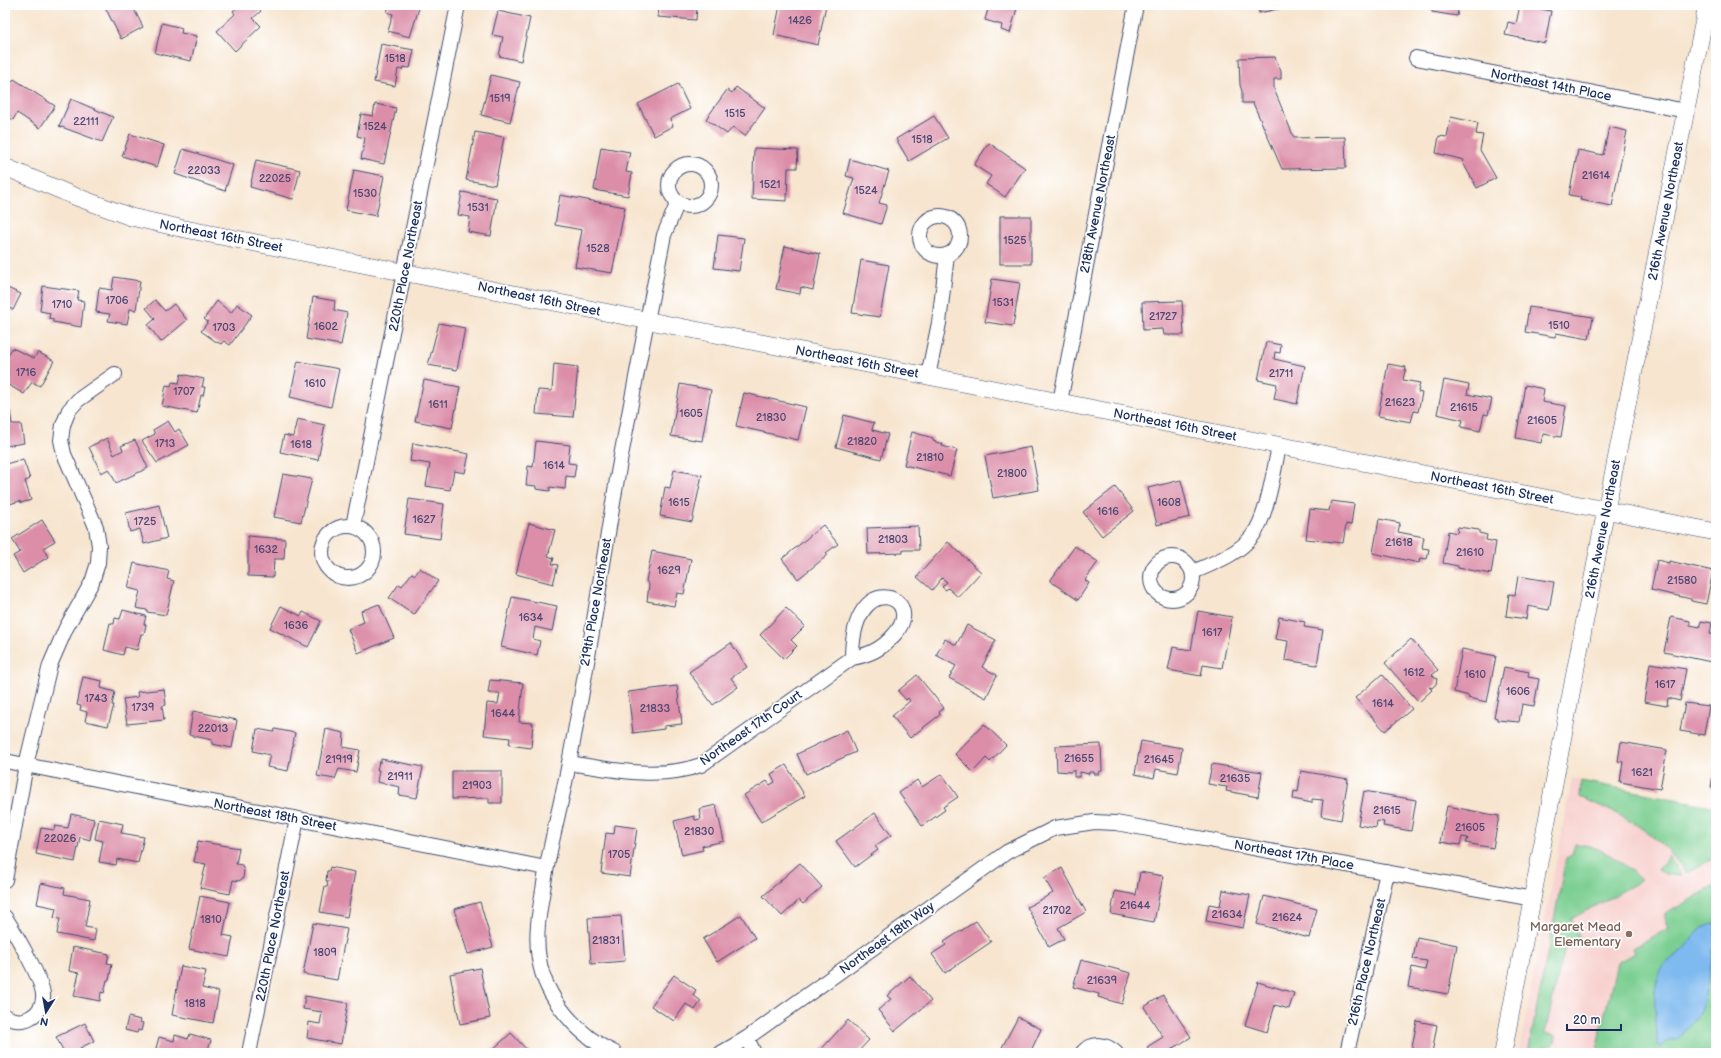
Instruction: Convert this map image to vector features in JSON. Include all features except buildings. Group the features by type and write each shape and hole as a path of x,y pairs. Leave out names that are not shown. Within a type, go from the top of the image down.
{"street":[{"name":"220th Place Northeast","path":"353,526 458,5"},
{"name":"218th Avenue Northeast","path":"1060,402 1136,5"},
{"name":"216th Avenue Northeast","path":"1503,1053 1606,510 1707,5"},
{"name":"Northeast 14th Place","path":"1416,58 1686,111"},
{"name":"Northeast 16th Street","path":"5,167 74,196 131,216 180,228 405,272 647,322 1716,532"},
{"name":"219th Place Northeast","path":"615,1053 591,1040 574,1025 557,1002 543,976 538,956 537,932 546,868 569,763 621,456 664,235 678,202"},
{"path":"928,376 939,323 946,255"},
{"path":"5,880 26,765 50,665 66,628 92,582 98,563 99,546 96,527 64,454 61,440 63,425 69,410 78,400 115,374"},
{"path":"1193,572 1218,561 1242,547 1254,535 1262,518 1279,446"},
{"name":"Northeast 17th Court","path":"569,763 601,768 664,773 686,770 696,766 743,736 852,658 863,656 881,648 902,627 904,613 896,601 883,597 877,598 865,607 856,623 853,633 852,658"},
{"name":"Northeast 18th Street","path":"5,761 546,868"},
{"name":"220th Place Northeast","path":"249,1053 297,819"},
{"name":"Northeast 17th Place","path":"1055,828 1094,822 1116,823 1533,900"},
{"name":"Northeast 18th Way","path":"721,1053 747,1038 1007,852 1055,828"},
{"name":"216th Place Northeast","path":"1346,1053 1387,872"},
{"path":"5,917 15,932 41,985 43,1000 41,1007 31,1018 17,1021 5,1016"},
{"path":"747,1038 754,1053"},
{"path":"1082,1053 1089,1047 1096,1045 1111,1048 1116,1053"}],"shaded area":[{"name":"Margaret Mead Elementary","path":"1572,779 1716,807 1716,1053 1519,1053"}],"green space":[{"path":"1581,781 1716,807 1716,857 1686,873 1675,858 1663,846 1639,827 1612,811 1580,797"},
{"path":"1575,844 1593,847 1602,851 1619,861 1641,879 1635,884 1571,919 1581,940 1580,942 1567,938 1545,1033 1555,1035 1554,1045 1544,1047 1545,1053 1528,1053 1566,858 1572,855"},
{"path":"1669,856 1681,876 1665,874 1658,869"},
{"path":"1716,885 1716,1053 1600,1053 1598,1042 1617,963 1634,953 1632,948 1669,928 1664,915"}],"water":[{"path":"1715,923 1715,940 1705,996 1700,1013 1678,1039 1668,1041 1660,1047 1657,1045 1655,989 1662,969 1669,960 1686,947 1702,928"}],"place":[{"name":"Margaret Mead Elementary","path":"1629,934"}]}
